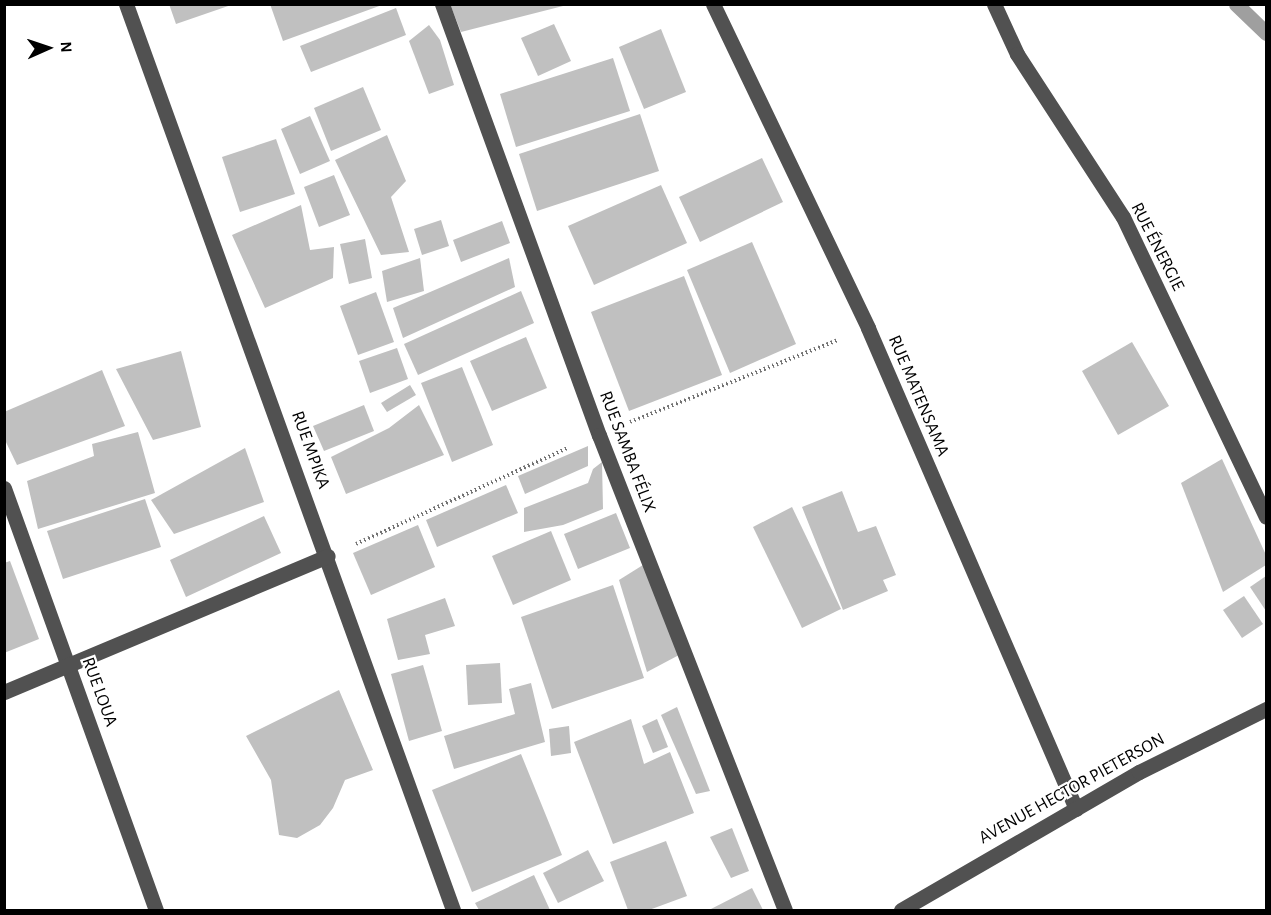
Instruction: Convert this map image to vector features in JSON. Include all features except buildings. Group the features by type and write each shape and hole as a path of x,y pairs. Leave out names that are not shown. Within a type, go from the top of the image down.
{"street":[{"name":"RUE MPIKA","path":"126,4 328,556 453,910"},
{"name":"RUE SAMBA FÉLIX","path":"442,4 598,435 785,910"},
{"name":"RUE MATENSAMA","path":"713,4 868,328 1076,809"},
{"name":"RUE ÉNERGIE","path":"994,4 1017,54 1123,217 1266,517"},
{"name":"RUE LOUA","path":"4,488 156,910"},
{"path":"4,692 328,556"},
{"name":"AVENUE HECTOR PIETERSON","path":"901,910 1139,772 1266,709"}],"waterway":[{"path":"1236,4 1266,33"}]}
